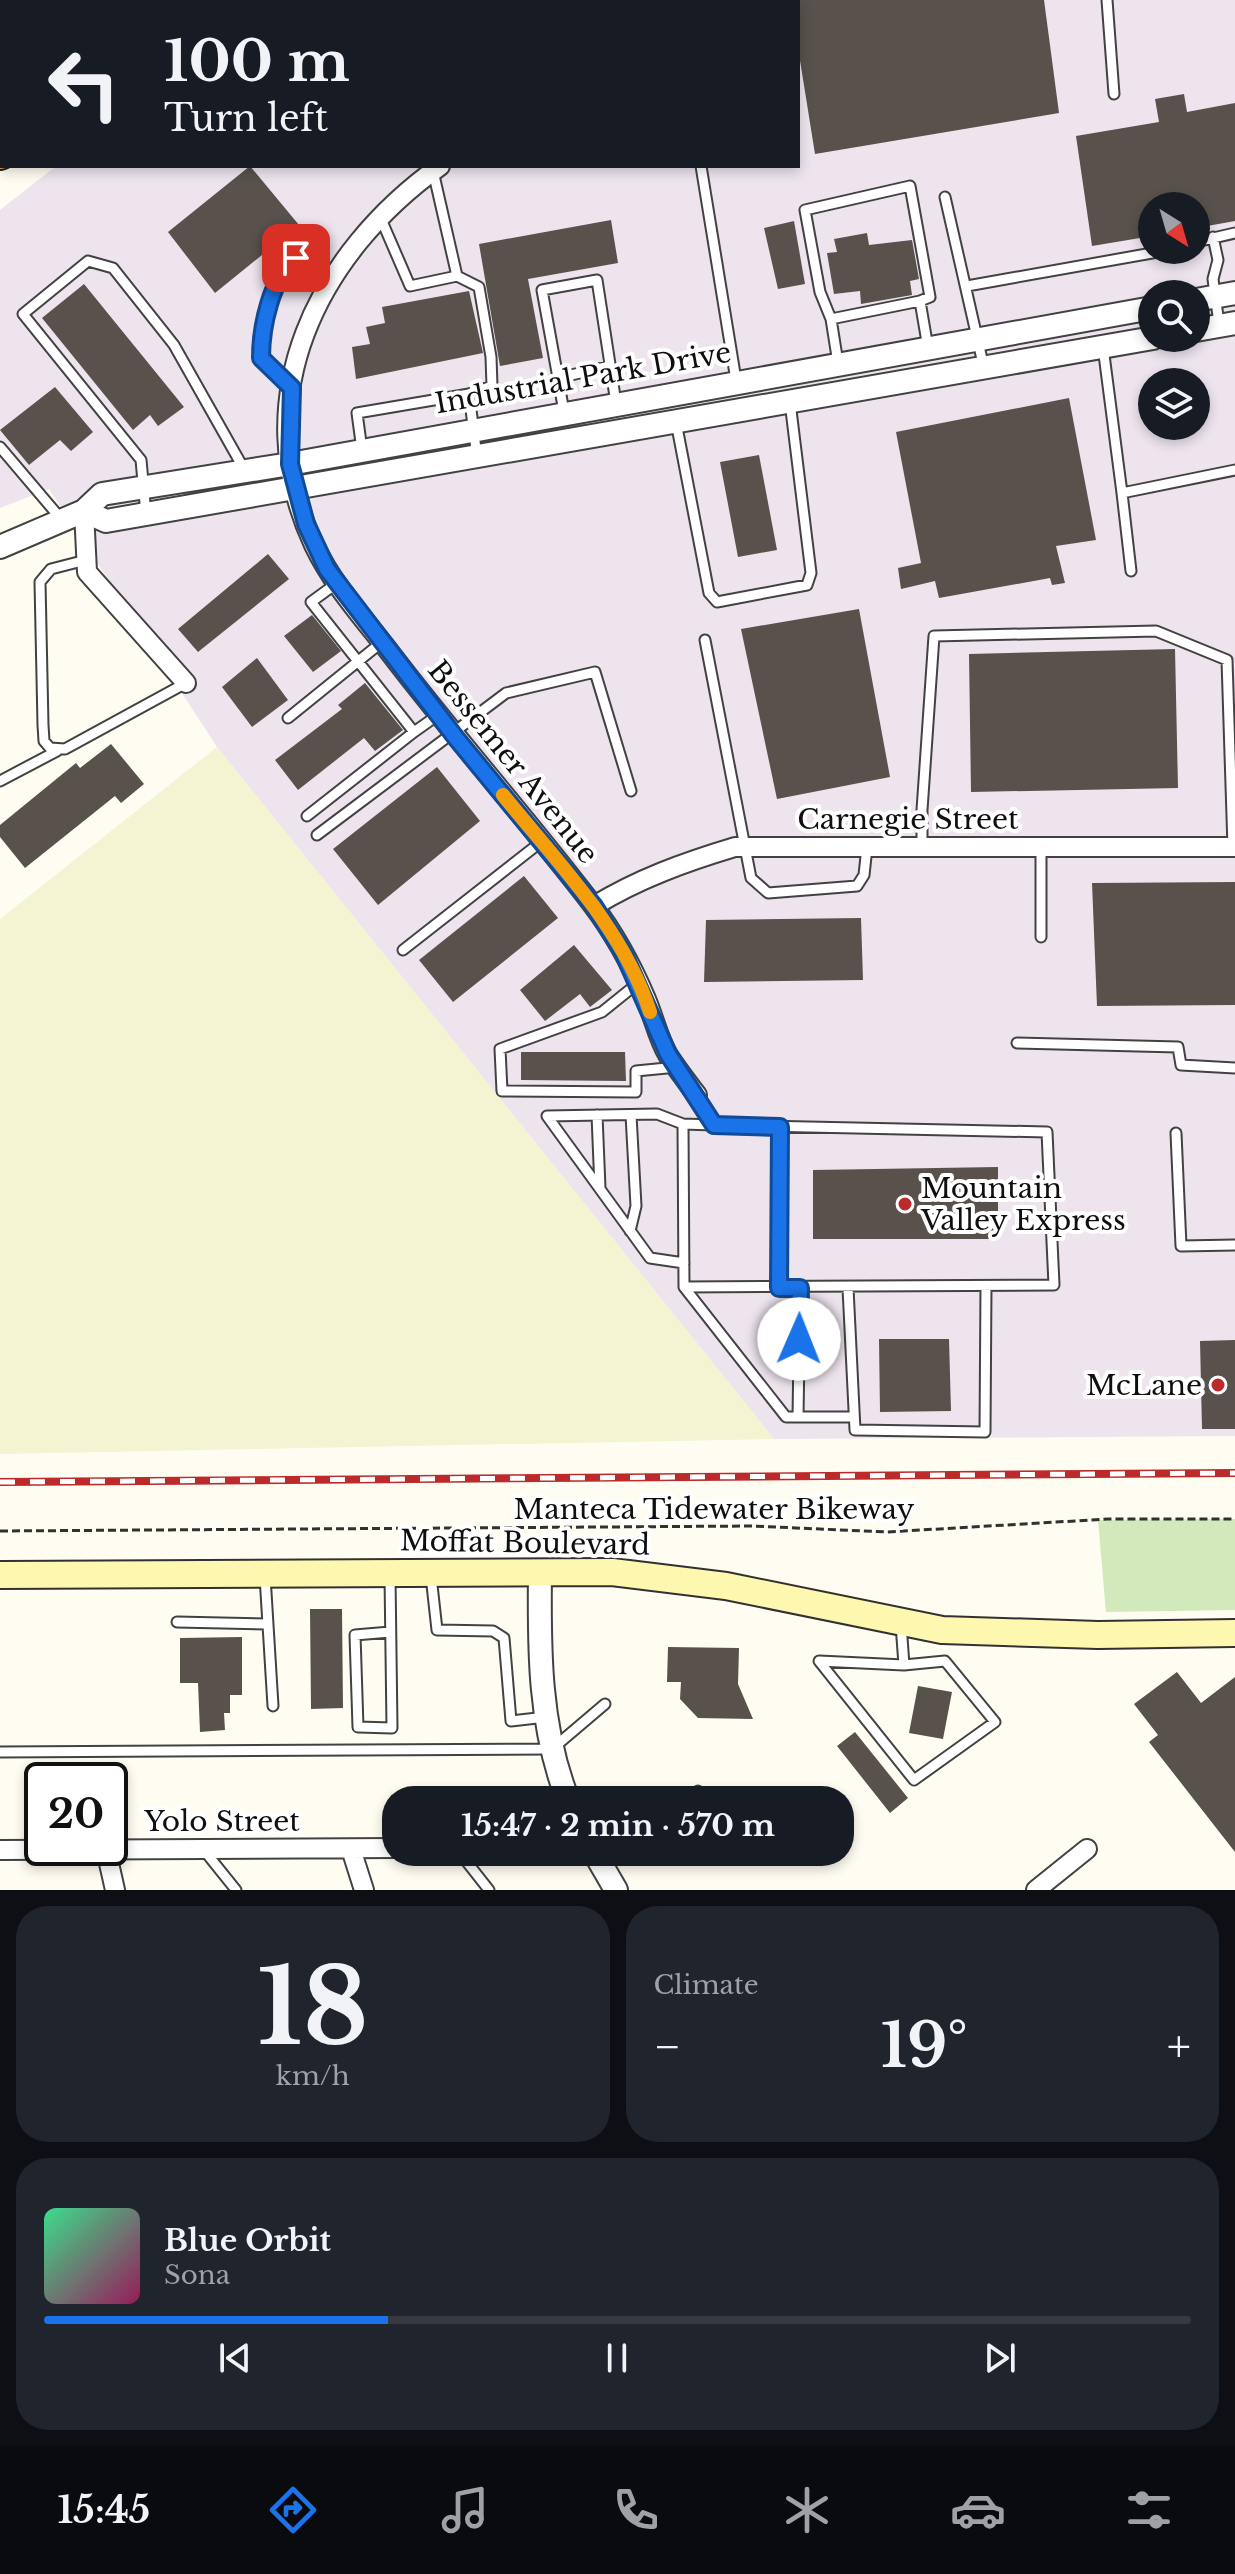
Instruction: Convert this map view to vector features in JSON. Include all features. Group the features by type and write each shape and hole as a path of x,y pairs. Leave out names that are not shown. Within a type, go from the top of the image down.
{"main road":[{"name":"Moffat Boulevard","path":"0,1575 612,1572 726,1586 942,1630 1098,1635 1235,1633"}],"street":[{"name":"Bessemer Avenue","path":"436,169 380,217 348,252 306,324 292,388 290,464 296,490 314,545 337,583 452,733 594,906 638,983 656,1030 697,1095"},
{"name":"Industrial Park Drive","path":"0,547 84,511 102,494 290,464 736,380 1138,310"},
{"path":"1100,317 1103,347"},
{"path":"186,683 87,572 84,511 106,521 477,459 1138,341"},
{"name":"Carnegie Street","path":"594,906 627,886 687,861 743,846 1234,847"},
{"path":"552,1572 539,1653 546,1717 564,1786"},
{"name":"Yolo Street","path":"128,1850 382,1848"},
{"path":"351,1849 356,1875 364,1890"},
{"path":"1036,1890 1087,1849"},
{"name":"Yolo Street","path":"0,1850 24,1850"},
{"path":"110,1866 115,1890"},
{"path":"602,1866 616,1890"}],"lane":[{"path":"1107,0 1114,94"},
{"path":"701,168 736,380"},
{"path":"436,169 457,276"},
{"path":"831,319 930,297 910,186 805,210 820,292 831,319 838,364"},
{"path":"945,197 984,368"},
{"path":"362,450 357,413 469,394 492,386 491,357 479,287 457,276 410,286 380,217"},
{"path":"1210,238 1235,233"},
{"path":"1213,237 1218,260 1213,279 1224,306"},
{"path":"967,286 1138,256"},
{"path":"292,388 261,358 269,308 286,266 296,258 308,261 331,277"},
{"path":"146,514 141,460 23,314 88,261 113,268 174,345 244,469"},
{"path":"564,412 542,290 597,280 616,403"},
{"path":"920,301 928,348"},
{"path":"1103,347 1131,571"},
{"path":"558,378 610,366"},
{"path":"469,394 477,459"},
{"path":"676,422 709,593 717,602 807,585 811,573 790,402"},
{"path":"0,447 62,520"},
{"path":"1122,493 1235,470"},
{"path":"57,751 44,741 40,582 51,569 86,560"},
{"path":"337,583 311,602 414,732"},
{"path":"922,847 934,636 1156,631 1227,660 1234,847"},
{"path":"705,640 751,878 768,893 857,886 864,875 867,847"},
{"path":"288,718 382,642"},
{"path":"317,835 506,693 595,672 631,791"},
{"path":"0,781 186,683"},
{"path":"307,816 438,715"},
{"path":"403,950 541,842"},
{"path":"1041,848 1041,937"},
{"path":"638,983 602,1012 500,1049 502,1091 636,1092 636,1071 677,1067"},
{"path":"1017,1043 1178,1047 1181,1065 1235,1068"},
{"path":"697,1095 714,1125"},
{"path":"684,1263 650,1258 547,1116 657,1114 683,1124 1047,1132 1054,1285 684,1287"},
{"path":"597,1115 600,1190"},
{"path":"630,1231 636,1206 631,1115"},
{"path":"683,1124 684,1287 786,1417 852,1417"},
{"path":"779,1288 780,1127"},
{"path":"1176,1133 1181,1246 1235,1245"},
{"path":"848,1288 855,1430 985,1432 986,1286"},
{"path":"798,1417 800,1288"},
{"path":"389,1572 392,1728 358,1727 355,1635 390,1632"},
{"path":"431,1572 437,1630 500,1634 504,1638 509,1718 511,1721 546,1717"},
{"path":"264,1573 273,1706"},
{"path":"177,1622 267,1624"},
{"path":"901,1624 904,1665"},
{"path":"819,1661 904,1665 945,1661 995,1722 914,1780 819,1661"},
{"path":"0,1752 552,1749 605,1704"},
{"path":"203,1849 236,1890"},
{"path":"470,1866 489,1890"}],"path":[{"name":"Manteca Tidewater Bikeway","path":"0,1531 752,1526 887,1532 1108,1519 1235,1519"},
{"path":"552,1572 562,1528"}],"shaded area":[{"path":"800,0 1235,0 1235,1436 774,1439 217,747 49,489 0,508 0,210 53,168 800,168"}],"green space":[{"path":"217,747 774,1439 0,1454 0,919"},
{"path":"1235,1519 1235,1610 1106,1612 1098,1520"}],"building":[{"path":"800,0 1044,0 1059,113 815,154 800,60"},
{"path":"1184,94 1187,112 1235,103 1235,221 1210,225 1210,192 1138,192 1138,238 1092,246 1076,136 1159,122 1155,99"},
{"path":"248,168 252,168 299,225 215,293 168,232"},
{"path":"611,220 618,263 528,279 543,358 500,366 479,244"},
{"path":"794,221 805,284 778,289 764,228"},
{"path":"867,233 869,245 912,240 919,279 910,281 912,295 861,304 860,291 834,294 827,253 837,252 834,239"},
{"path":"84,284 184,407 158,426 150,415 133,430 42,318"},
{"path":"469,291 483,353 356,379 352,347 370,344 366,327 385,323 382,307"},
{"path":"55,387 93,432 71,451 60,440 29,465 0,430"},
{"path":"1069,398 1096,540 1056,546 1065,583 1052,585 1050,578 939,598 935,581 901,589 898,568 921,563 896,432"},
{"path":"759,455 777,550 738,557 720,462"},
{"path":"268,554 289,579 198,652 178,629"},
{"path":"859,609 890,777 777,799 741,629"},
{"path":"312,615 341,651 313,672 284,636"},
{"path":"1175,649 1178,788 971,792 969,654"},
{"path":"257,658 288,700 252,727 222,687"},
{"path":"365,683 403,730 375,751 364,738 298,790 275,760 342,709 338,705"},
{"path":"111,744 144,784 121,803 115,796 25,868 0,837 0,825 76,763 80,768"},
{"path":"437,767 480,821 378,905 333,849"},
{"path":"524,876 558,918 453,1002 419,960"},
{"path":"1235,882 1235,1005 1097,1006 1092,883"},
{"path":"861,918 863,980 704,982 706,920"},
{"path":"574,945 612,990 590,1007 580,994 545,1021 520,990"},
{"path":"521,1052 625,1052 626,1081 521,1080"},
{"name":"Mountain Valley Express","path":"998,1167 998,1239 813,1239 813,1170"},
{"path":"879,1339 949,1339 951,1411 880,1412"},
{"name":"McLane","path":"1235,1340 1235,1429 1202,1429 1200,1341"},
{"path":"310,1609 342,1609 343,1708 311,1709"},
{"path":"242,1637 242,1695 230,1695 230,1713 224,1713 225,1730 200,1732 198,1683 180,1683 180,1638"},
{"path":"668,1647 739,1648 738,1684 753,1719 698,1718 680,1699 681,1682 667,1682"},
{"path":"1177,1672 1201,1703 1235,1677 1235,1852 1149,1742 1158,1735 1134,1704"},
{"path":"918,1686 952,1692 943,1739 909,1733"},
{"path":"855,1732 908,1798 890,1813 837,1746"}],"railway":[{"path":"0,1482 1235,1473"}],"slow traffic":[{"path":"503,795 594,906 623,952 650,1012"}],"place":[{"name":"Mountain Valley Express","path":"905,1204"},
{"name":"McLane","path":"1218,1385"}],"route":[{"path":"296,258 286,266 269,308 261,358 292,388 288,447 290,464 314,545 337,583 438,715 594,906 623,952 668,1054 714,1125 780,1127 779,1288 800,1288 799,1339"}]}
